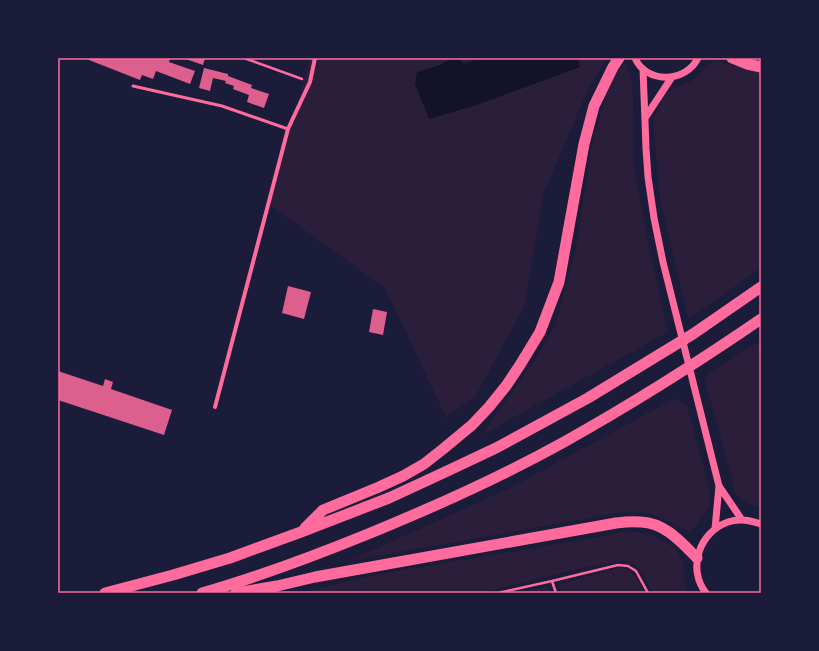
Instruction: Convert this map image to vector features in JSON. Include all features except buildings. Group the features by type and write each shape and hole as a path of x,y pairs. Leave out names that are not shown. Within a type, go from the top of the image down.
{"highway":[{"path":"301,532 323,510 379,487 424,464 472,426 506,386 540,332 559,282 586,136 594,106 619,58"},
{"path":"732,58 747,64 761,67"},
{"path":"105,593 230,558 389,498 443,474 503,445 588,398 655,358 761,287"},
{"path":"202,593 234,584 333,549 414,515 493,479 563,442 638,399 711,354 761,319"},
{"path":"236,593 277,586 315,577 616,523 649,523 658,526 667,530 697,558"}],"street":[{"path":"215,407 288,129 310,82 315,58"},
{"path":"635,58 643,69 652,75 662,77 672,77 682,74 690,68 698,58"},
{"path":"643,69 648,177 654,218 663,262 719,486 715,529"},
{"path":"645,118 672,77"},
{"path":"719,486 742,520"},
{"path":"704,592 699,579 697,558 700,547 707,537 715,529 728,522 742,520 753,521 761,524"}],"lane":[{"path":"133,86 222,106 288,129"}],"path":[{"path":"244,58 310,82"},
{"path":"498,593 618,565 628,566 636,571 648,593"},
{"path":"552,581 556,593"}],"shaded area":[{"path":"310,58 606,58 588,89 543,195 524,307 475,397 446,417 385,288 269,204"},
{"path":"453,58 459,58 464,64 479,58 578,58 580,67 477,105 429,119 415,84 417,72 437,66"},
{"path":"714,60 761,73 761,268 688,319 660,199 653,119 667,93 672,89 692,81"},
{"path":"625,62 632,81 634,166 649,248 668,332 482,435 534,361 555,326 576,249 592,143 611,81"},
{"path":"761,340 761,507 747,503 734,492 732,478 704,377"},
{"path":"676,398 687,406 710,491 709,508 691,532 649,513 617,513 349,561 510,488"},
{"path":"630,531 653,535 675,548 682,560 687,593 653,593 643,574 635,565 623,561 588,567 479,593 300,593 373,575"},
{"path":"618,568 627,569 636,577 645,593 561,593 557,585"},
{"path":"547,586 552,593 516,593"}]}
